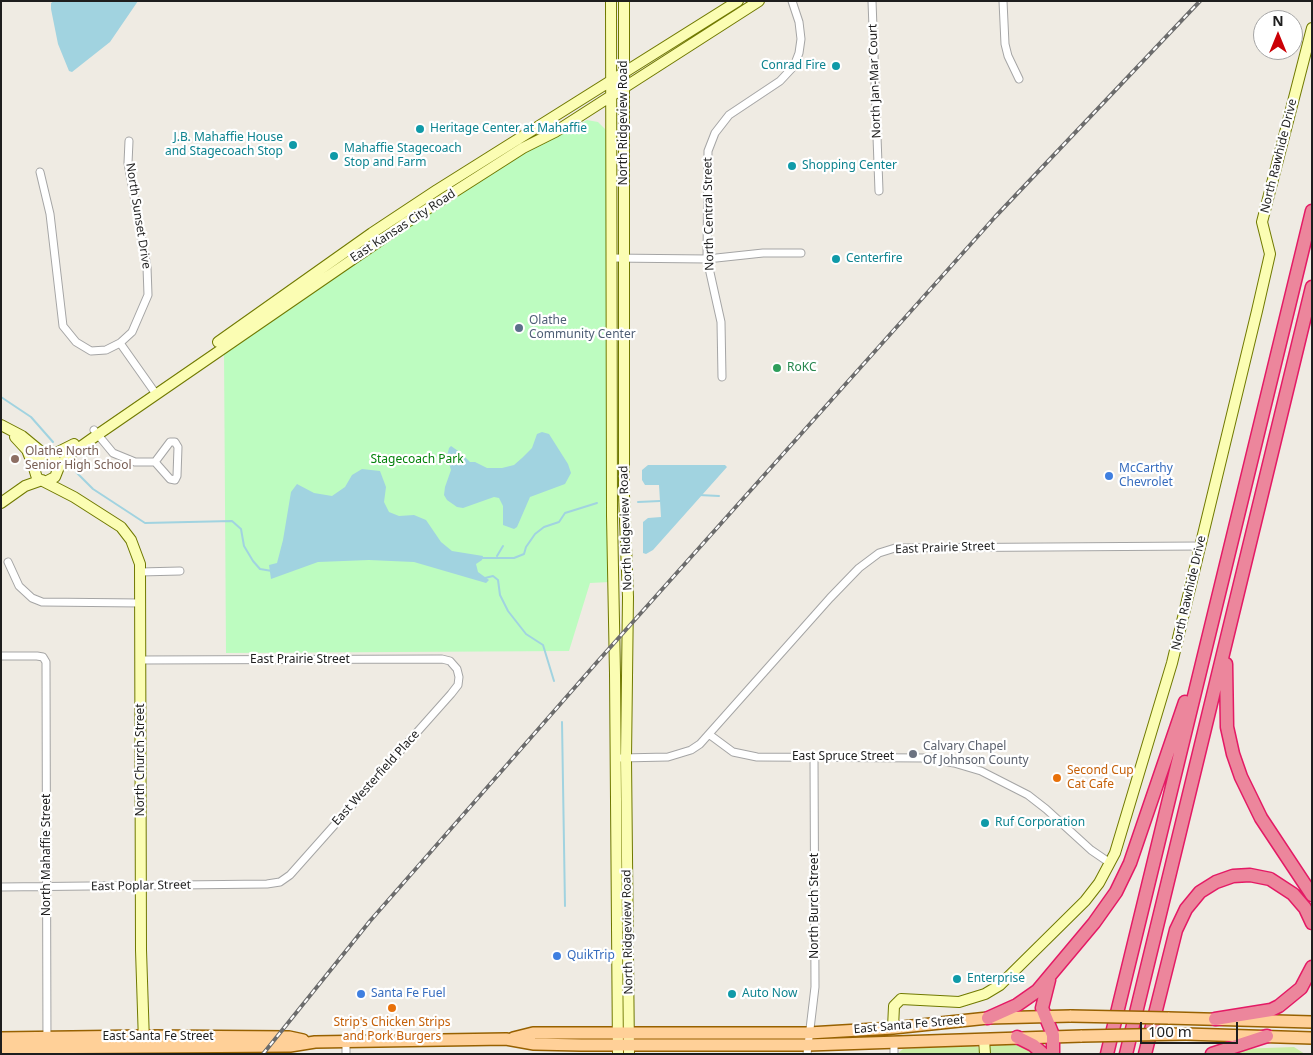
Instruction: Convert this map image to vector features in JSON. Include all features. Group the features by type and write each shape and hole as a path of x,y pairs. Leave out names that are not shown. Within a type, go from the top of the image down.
{"highway":[{"path":"1107,1054 1312,210"},
{"path":"1126,1054 1312,287"},
{"path":"988,1018 1025,1000 1051,975 1104,909 1123,879 1207,640"},
{"path":"1226,640 1226,713 1235,761 1252,802 1312,895"},
{"path":"1145,1054 1176,930 1186,909 1200,892 1216,882 1233,876 1250,875 1270,879 1286,888 1299,900 1312,922"},
{"path":"1215,1019 1271,1010 1279,1006 1301,988 1312,967"},
{"path":"1051,975 1043,1002 1045,1016 1053,1035 1053,1054"},
{"path":"1212,1054 1267,1036"},
{"path":"1017,1037 1033,1045 1043,1054"}],"main road":[{"name":"East Santa Fe Street","path":"624,1044 893,1028 988,1018 1045,1016 1312,1022"},
{"path":"894,1048 902,1036 922,1032 935,1024"},
{"path":"851,1044 863,1039 887,1034 893,1028"},
{"name":"East Santa Fe Street","path":"1,1048 145,1046 289,1038 315,1042 506,1039 534,1044 624,1044 807,1049 851,1044 894,1048 984,1039 1053,1035 1186,1034 1312,1038"},
{"name":"East Santa Fe Street","path":"1,1038 47,1046"}],"street":[{"name":"North Ridgeview Road","path":"611,1 612,516 621,758 624,1044"},
{"name":"North Ridgeview Road","path":"621,758 628,597 624,495 624,1"},
{"name":"East Kansas City Road","path":"48,455 66,450 96,432 372,233 738,1"},
{"name":"East Kansas City Road","path":"154,391 404,224 524,148 555,132 624,89 759,1"},
{"name":"North Central Street","path":"722,377 721,322 707,259 707,167 710,144 715,133 729,115 780,81 794,66 800,53 800,31 792,1"},
{"name":"North Jan-Mar Court","path":"872,1 879,191"},
{"path":"1003,1 1005,44 1008,56 1019,79"},
{"name":"North Rawhide Drive","path":"893,1028 894,1006 901,999 959,1002 977,998 997,987 1078,910 1099,883 1118,845 1172,664 1268,266 1270,249 1262,222 1312,28"},
{"name":"North Sunset Drive","path":"120,344 132,332 148,294 147,267 128,163 129,141"},
{"path":"40,172 50,214 63,326 76,342 92,351 106,350 120,344 154,391"},
{"path":"611,258 707,259 762,253 801,252"},
{"path":"1,503 25,486 55,477 58,469 57,462 48,455 22,436 2,426"},
{"path":"2,426 27,450 37,478 44,481"},
{"name":"East Kansas City Road","path":"58,469 70,455 96,432"},
{"path":"96,432 108,448 121,458 135,462 155,462 170,479 174,480 178,476 178,447 175,442 170,442 155,462"},
{"path":"1,495 33,467 36,460 48,455"},
{"name":"North Church Street","path":"58,469 64,485 74,497"},
{"name":"North Church Street","path":"44,481 111,519 126,532 137,552 140,572 145,1046"},
{"name":"East Prairie Street","path":"710,735 836,592 859,568 879,553 895,548 1200,546"},
{"path":"8,562 19,586 32,598 42,602 140,603"},
{"path":"140,572 180,571"},
{"name":"North Mahaffie Street","path":"1,656 44,657 46,662 47,1046"},
{"name":"East Prairie Street","path":"140,660 442,659 450,661 457,669"},
{"name":"East Westerfield Place","path":"280,882 290,875 451,694 458,685 457,669"},
{"path":"621,758 668,757 691,750 710,735"},
{"name":"East Spruce Street","path":"710,735 733,752 748,756 926,758 954,762 981,771 1028,795 1091,850 1110,863"},
{"name":"North Burch Street","path":"807,1049 815,987 814,757"},
{"name":"East Poplar Street","path":"1,887 267,884 280,882"},
{"path":"984,1039 984,1054"},
{"path":"346,1041 346,1054"}],"green space":[{"name":"Stagecoach Park","path":"587,120 598,122 608,135 610,582 590,583 569,651 226,653 224,353 337,273 405,231 417,218 531,147 554,138"},
{"path":"1002,1043 1022,1046 1037,1054 987,1054 990,1046"},
{"path":"970,1045 978,1047 980,1054 897,1054 903,1049"},
{"path":"1294,1047 1305,1054 1219,1054 1237,1049"}],"water":[{"path":"54,1 138,1 110,42 72,72 69,71 58,44 51,9 51,3"},
{"path":"542,432 549,434 568,464 571,473 565,484 530,497 517,527 514,529 503,525 503,506 499,498 494,497 463,508 457,507 447,500 444,495 451,470 447,456 451,446 470,462 475,462 487,468 502,468 514,465 522,458 532,448 537,434"},
{"path":"648,465 725,465 727,467 653,550 646,554 643,553 643,522 648,518 661,517 659,485 645,485 642,480 642,470"},
{"path":"362,469 380,471 386,487 384,502 389,512 399,516 414,515 426,520 441,542 452,551 483,556 482,560 476,564 478,572 489,580 486,583 414,562 369,560 318,562 271,579 269,565 277,563 291,492 297,484 314,493 332,496 345,487 352,475"}],"waterway":[{"path":"1,397 31,417 53,442"},
{"path":"76,472 93,489 145,523 232,521 241,529 244,546 253,561 260,569 272,571"},
{"path":"699,495 719,496"},
{"path":"638,502 660,501"},
{"path":"481,558 514,558 524,554 526,547 535,534 544,527 559,522 565,513 597,503"},
{"path":"497,556 503,546"},
{"path":"485,578 493,576 498,580 500,595 508,611 526,634 543,645 554,681"},
{"path":"562,722 565,906"}],"railway":[{"path":"263,1054 370,921 598,661 995,217 1200,1"}],"place":[{"name":"Conrad Fire","path":"836,66"},
{"name":"Heritage Center at Mahaffie","path":"420,129"},
{"name":"J.B. Mahaffie House and Stagecoach Stop","path":"293,145"},
{"name":"Mahaffie Stagecoach Stop and Farm","path":"334,156"},
{"name":"Shopping Center","path":"792,166"},
{"name":"Centerfire","path":"836,259"},
{"name":"Olathe Community Center","path":"519,328"},
{"name":"RoKC","path":"777,368"},
{"name":"Olathe North Senior High School","path":"15,459"},
{"name":"McCarthy Chevrolet","path":"1109,476"},
{"name":"Calvary Chapel Of Johnson County","path":"913,754"},
{"name":"Second Cup Cat Cafe","path":"1057,778"},
{"name":"Ruf Corporation","path":"985,823"},
{"name":"QuikTrip","path":"557,956"},
{"name":"Enterprise","path":"957,979"},
{"name":"Santa Fe Fuel","path":"361,994"},
{"name":"Auto Now","path":"732,994"},
{"name":"Strip's Chicken Strips and Pork Burgers","path":"392,1008"}]}
